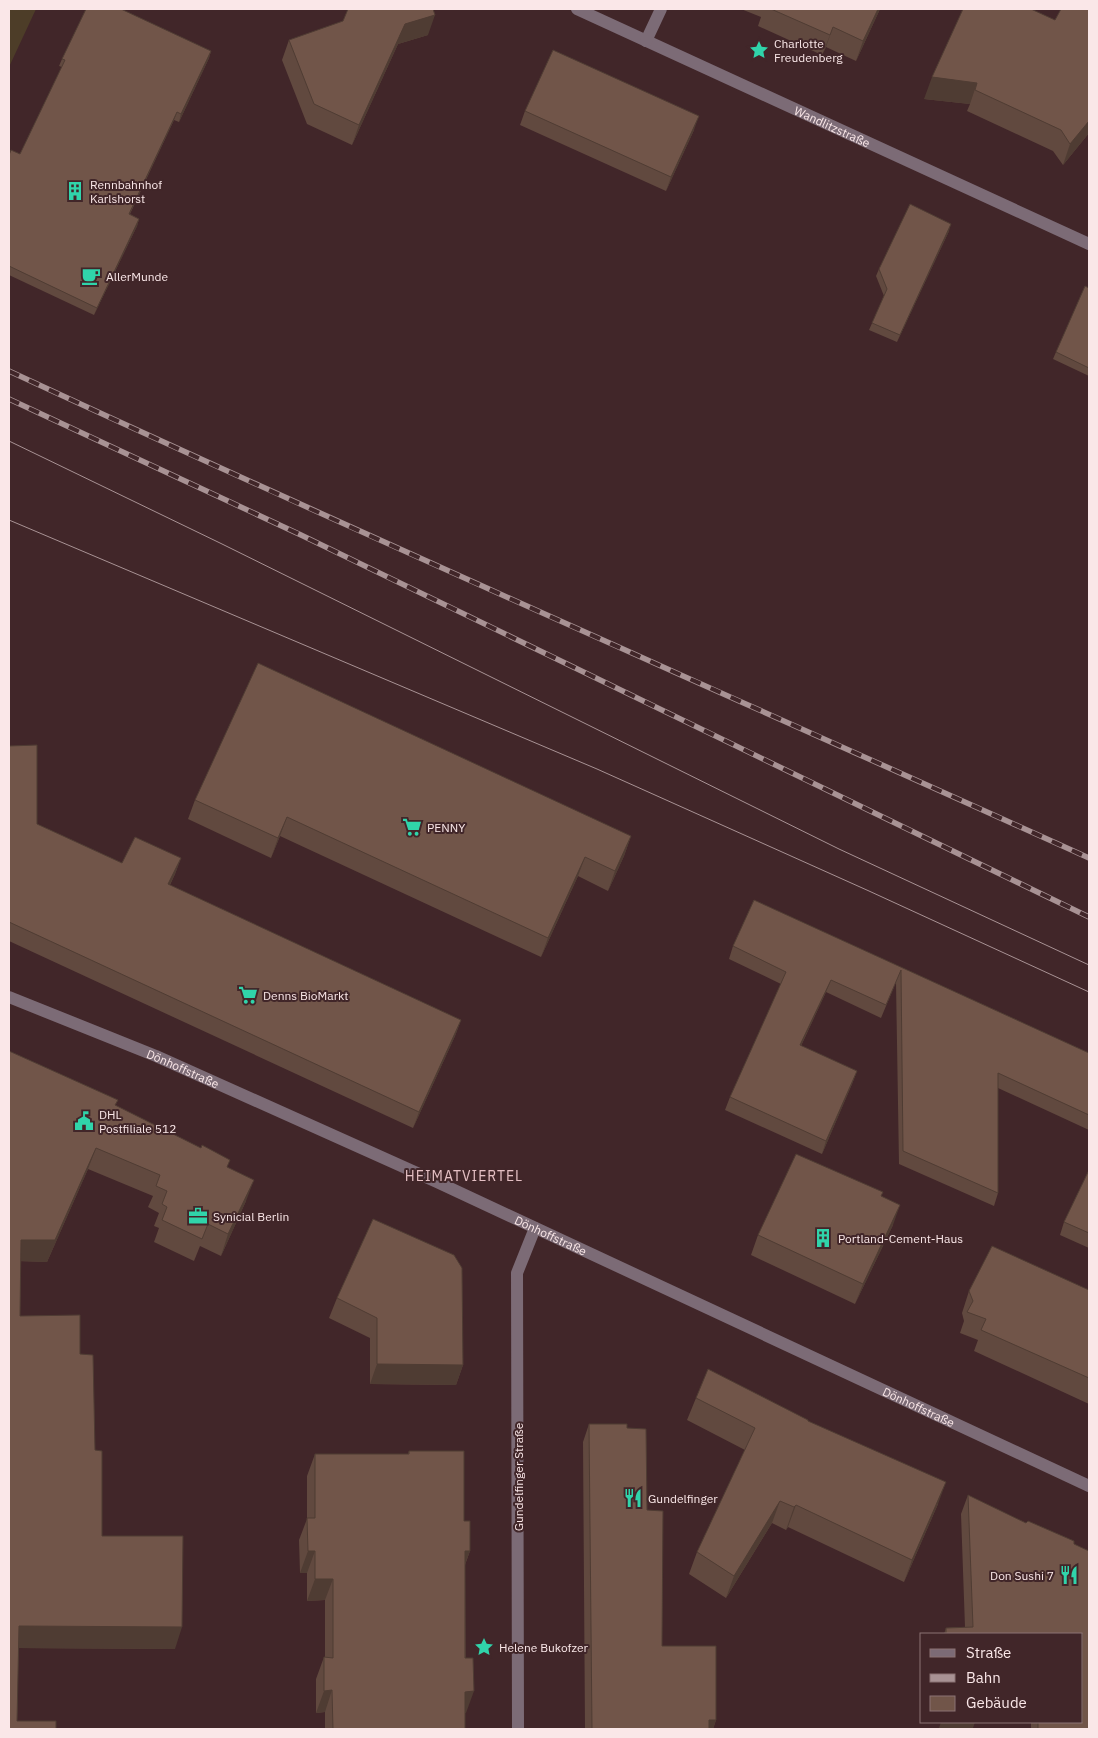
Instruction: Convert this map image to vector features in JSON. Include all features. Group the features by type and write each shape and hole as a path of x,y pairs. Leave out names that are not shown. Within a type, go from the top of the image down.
{"street":[{"name":"Wandlitzstraße","path":"577,9 1089,244"},
{"path":"646,40 661,9"},
{"name":"Dönhoffstraße","path":"9,997 156,1056 535,1228 1089,1486"},
{"name":"Gundelfinger Straße","path":"518,1729 517,1273 535,1228"}],"shaded area":[{"path":"9,9 36,9 9,67"}],"building":[{"name":"Rennbahnhof Karlshorst","path":"86,9 121,9 211,51 181,114 177,112 129,214 139,219 97,308 9,266 9,155 11,150 20,154 65,60 62,59"},
{"path":"348,9 433,9 435,15 405,24 359,125 314,104 289,40 343,21"},
{"path":"771,9 878,9 863,41 833,27 830,35"},
{"path":"963,9 1031,9 1055,20 1061,9 1089,9 1089,121 1070,144 1061,130 975,90 977,83 932,77"},
{"path":"553,50 699,116 671,177 525,111"},
{"path":"910,204 951,224 900,335 872,323 887,289 879,269"},
{"path":"1085,286 1089,288 1089,368 1056,352"},
{"name":"PENNY","path":"258,663 631,836 615,871 585,857 548,938 287,817 278,838 195,800"},
{"name":"Denns BioMarkt","path":"37,745 37,824 122,863 135,837 181,858 168,884 461,1020 419,1112 9,922 9,746"},
{"path":"754,900 1089,1053 1089,1115 998,1073 998,1193 903,1151 901,970 886,1005 831,980 800,1045 857,1071 826,1141 730,1097 786,972 733,946"},
{"path":"9,1051 118,1100 115,1105 201,1148 202,1145 230,1160 227,1167 254,1180 228,1234 208,1224 202,1239 162,1220 167,1207 162,1204 167,1191 156,1186 160,1175 96,1148 55,1240 21,1240 20,1316 80,1315 80,1354 93,1355 95,1450 102,1451 102,1536 183,1536 182,1627 19,1626 17,1721 56,1721 56,1729 9,1729"},
{"name":"Portland-Cement-Haus","path":"796,1154 883,1192 881,1196 900,1205 863,1284 758,1235"},
{"path":"1089,1170 1089,1233 1064,1222"},
{"path":"373,1219 454,1255 462,1268 463,1365 377,1364 377,1318 337,1298"},
{"path":"992,1246 1089,1290 1089,1378 981,1330 986,1319 967,1312 973,1301 969,1291"},
{"path":"708,1369 808,1421 946,1482 912,1560 796,1505 794,1507 780,1501 734,1576 697,1552 755,1428 696,1398"},
{"path":"589,1424 627,1424 627,1428 646,1429 647,1510 663,1511 662,1646 716,1646 716,1720 709,1720 709,1729 592,1729"},
{"path":"409,1451 464,1451 464,1521 470,1521 470,1551 465,1551 465,1658 473,1658 474,1691 465,1692 465,1729 333,1729 332,1690 324,1691 324,1657 333,1658 333,1579 315,1579 315,1551 308,1551 307,1518 315,1518 315,1454 409,1454"},
{"path":"968,1495 1026,1523 1028,1521 1074,1541 1074,1544 1089,1551 1089,1729 1038,1729 1038,1723 1083,1723 1083,1633 946,1633 946,1628 973,1627"}],"tram line":[{"path":"9,441 220,543 839,849 1089,965"},
{"path":"9,520 597,769 1089,992"}],"railway":[{"path":"9,371 278,494 1089,858"},
{"path":"9,399 301,535 1089,917"}],"place":[{"name":"Charlotte Freudenberg","path":"759,50"},
{"name":"Rennbahnhof Karlshorst","path":"75,191"},
{"name":"AllerMunde","path":"91,276"},
{"name":"PENNY","path":"412,827"},
{"name":"Denns BioMarkt","path":"248,995"},
{"name":"DHL Postfiliale 512","path":"84,1121"},
{"name":"Synicial Berlin","path":"198,1216"},
{"name":"Portland-Cement-Haus","path":"823,1238"},
{"name":"Gundelfinger","path":"633,1498"},
{"name":"Don Sushi 7","path":"1069,1575"},
{"name":"Helene Bukofzer","path":"484,1647"}],"district":[{"name":"HEIMATVIERTEL","path":"464,1176"}]}
